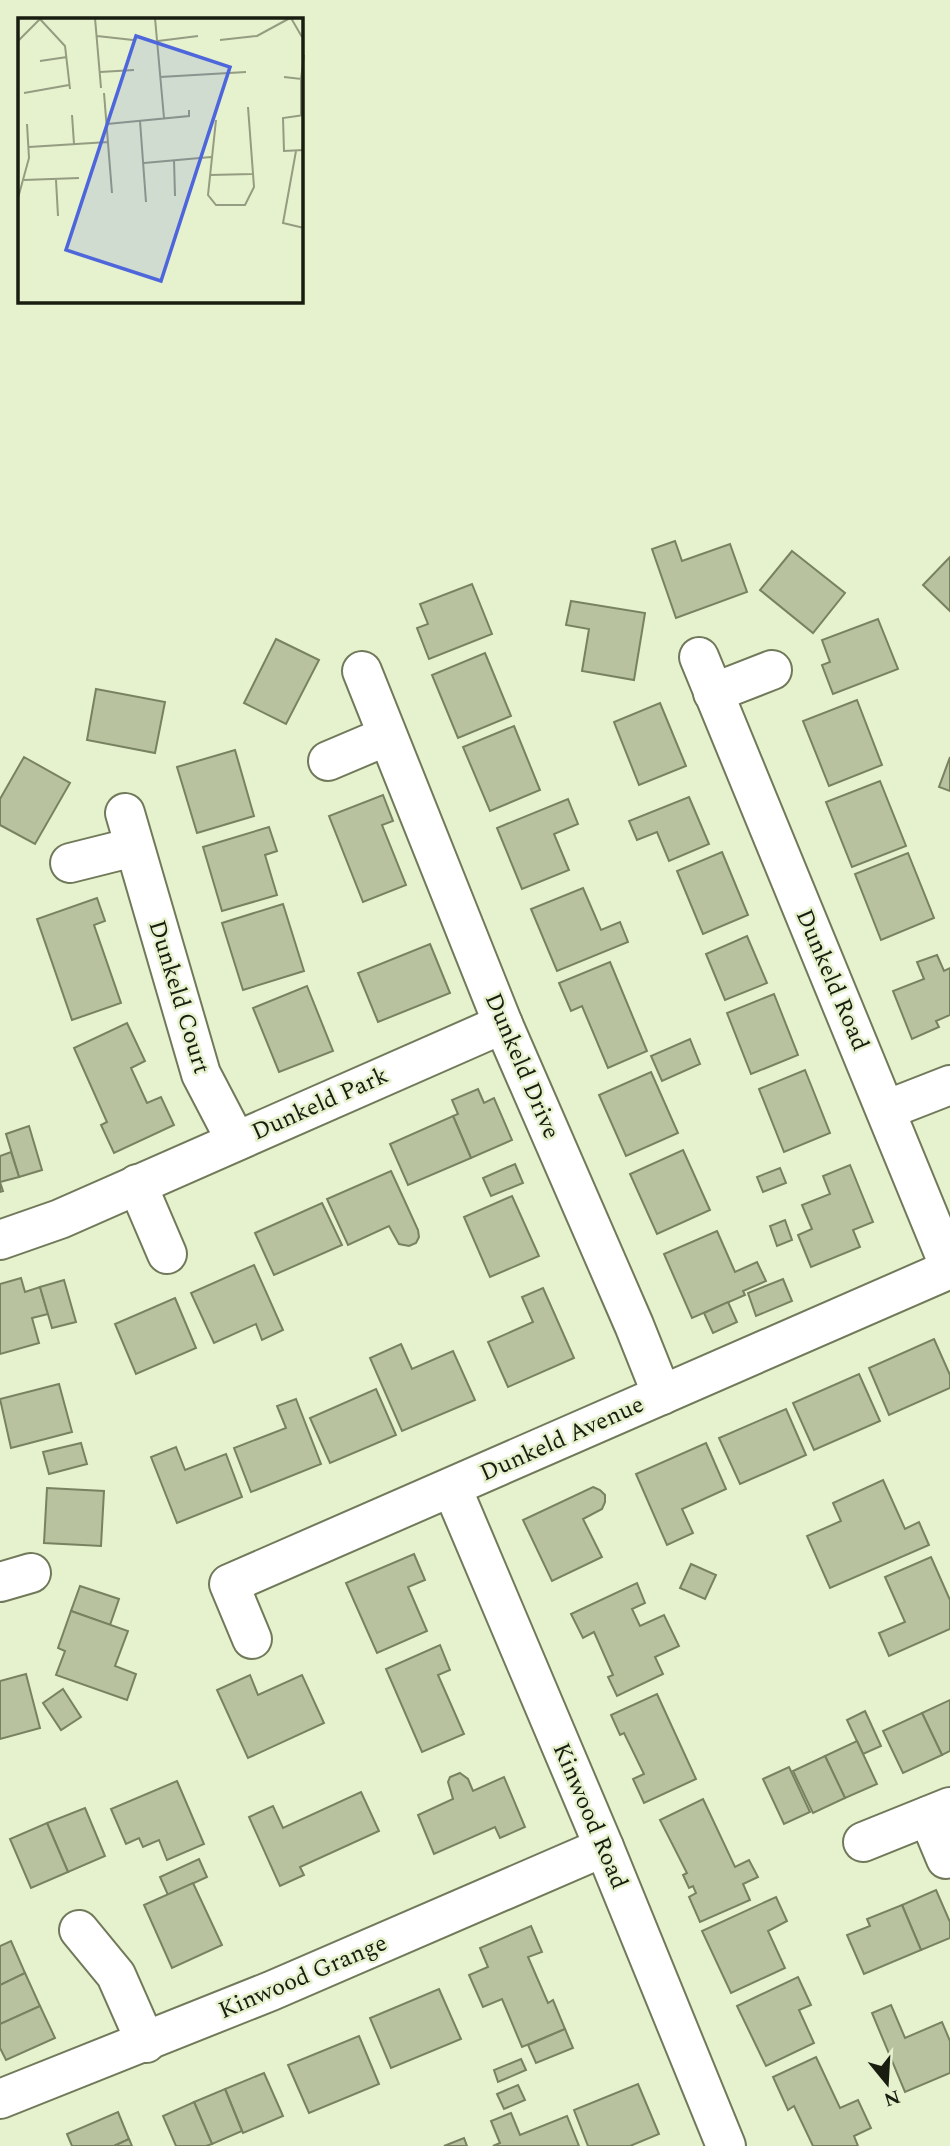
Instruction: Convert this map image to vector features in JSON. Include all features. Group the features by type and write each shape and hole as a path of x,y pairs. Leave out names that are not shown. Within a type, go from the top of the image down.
{"street":[{"name":"Dunkeld Road","path":"699,657 950,1268"},
{"path":"713,693 772,670"},
{"name":"Dunkeld Drive","path":"362,671 503,1024 662,1395"},
{"path":"328,761 387,736"},
{"name":"Dunkeld Court","path":"70,863 130,830 201,1074 236,1141"},
{"name":"Dunkeld Park","path":"0,1240 60,1219 503,1024"},
{"path":"886,1110 950,1085"},
{"path":"137,1184 167,1254"},
{"name":"Dunkeld Avenue","path":"252,1639 229,1584 950,1268"},
{"name":"Kinwood Road","path":"452,1488 604,1847 726,2146"},
{"path":"863,1842 939,1812 946,1859"},
{"name":"Kinwood Grange","path":"0,2099 146,2043 343,1961 604,1847"},
{"path":"79,1930 116,1975 146,2043"}],"building":[{"path":"675,541 682,561 730,544 747,592 676,618 652,549"},
{"path":"792,551 845,593 813,633 760,590"},
{"path":"950,557 950,611 923,585"},
{"path":"472,584 492,634 429,659 417,628 428,624 420,604"},
{"path":"571,601 645,613 634,680 582,671 589,629 566,625"},
{"path":"878,619 898,669 833,694 822,665 830,662 822,640"},
{"path":"276,639 319,660 286,724 244,703"},
{"path":"485,653 511,716 458,738 432,675"},
{"path":"96,689 165,702 155,753 87,740"},
{"path":"857,700 882,765 829,786 803,721"},
{"path":"660,703 686,766 639,785 614,722"},
{"path":"514,726 540,790 490,811 463,747"},
{"path":"235,750 254,816 197,833 177,767"},
{"path":"24,757 70,783 35,844 0,825 0,799"},
{"path":"950,757 950,791 939,787"},
{"path":"880,781 906,846 852,867 826,802"},
{"path":"383,795 393,821 382,825 406,885 363,902 329,816"},
{"path":"689,797 709,844 669,861 657,832 637,840 629,821"},
{"path":"568,799 578,824 554,834 569,870 522,889 497,828"},
{"path":"269,827 277,851 265,855 277,895 222,911 203,847"},
{"path":"722,852 748,915 703,934 677,871"},
{"path":"908,853 934,918 881,940 855,874"},
{"path":"583,888 601,930 620,922 628,942 557,971 531,909"},
{"path":"97,898 105,921 94,925 121,1003 72,1020 37,919"},
{"path":"283,904 304,971 243,990 222,923"},
{"path":"747,936 767,983 725,1000 706,954"},
{"path":"430,944 450,993 378,1022 358,973"},
{"path":"937,955 944,971 950,968 950,1015 936,1021 939,1027 912,1039 893,991 924,979 917,962"},
{"path":"610,962 647,1051 608,1068 582,1006 571,1011 559,983"},
{"path":"307,986 333,1051 279,1072 253,1008"},
{"path":"774,994 798,1055 751,1074 727,1013"},
{"path":"127,1023 145,1061 131,1068 147,1103 161,1097 174,1125 114,1153 101,1125 107,1122 74,1048"},
{"path":"690,1039 700,1064 662,1081 651,1056"},
{"path":"805,1070 830,1133 784,1152 759,1089"},
{"path":"651,1072 678,1133 626,1156 599,1095"},
{"path":"478,1089 484,1103 494,1098 512,1140 471,1158 453,1116 458,1114 452,1100"},
{"path":"453,1116 471,1158 408,1185 390,1144"},
{"path":"29,1126 42,1170 19,1177 6,1134"},
{"path":"683,1150 710,1210 657,1234 630,1174"},
{"path":"11,1152 19,1177 0,1182 0,1156"},
{"path":"515,1164 523,1183 491,1196 483,1178"},
{"path":"850,1165 873,1222 853,1230 860,1247 811,1267 798,1235 812,1229 802,1205 830,1194 823,1176"},
{"path":"780,1168 786,1183 763,1192 757,1177"},
{"path":"391,1171 418,1230 416,1243 409,1246 399,1244 389,1226 348,1245 327,1199"},
{"path":"512,1196 539,1256 490,1277 464,1217"},
{"path":"322,1203 342,1245 274,1275 255,1233"},
{"path":"785,1220 792,1240 777,1246 770,1226"},
{"path":"717,1231 735,1272 757,1262 766,1281 743,1291 745,1295 692,1318 664,1254"},
{"path":"254,1265 283,1330 262,1340 256,1324 214,1343 191,1293"},
{"path":"21,1278 25,1292 40,1287 48,1314 32,1318 39,1343 0,1354 0,1284"},
{"path":"783,1279 792,1301 756,1316 748,1293"},
{"path":"64,1280 76,1322 52,1328 40,1287"},
{"path":"543,1288 574,1358 508,1387 488,1342 533,1322 522,1297"},
{"path":"175,1298 196,1348 136,1374 115,1324"},
{"path":"728,1302 737,1322 713,1333 704,1313"},
{"path":"934,1339 950,1375 950,1388 889,1415 869,1368"},
{"path":"401,1344 412,1369 453,1351 475,1400 402,1431 370,1358"},
{"path":"859,1374 880,1421 814,1450 793,1403"},
{"path":"59,1384 72,1432 11,1448 0,1399"},
{"path":"376,1389 396,1435 330,1463 310,1418"},
{"path":"296,1399 321,1464 251,1492 234,1448 286,1428 277,1406"},
{"path":"786,1409 806,1455 740,1484 719,1438"},
{"path":"81,1443 87,1464 49,1474 43,1452"},
{"path":"706,1443 726,1489 682,1509 693,1533 667,1545 636,1474"},
{"path":"176,1447 185,1470 226,1454 242,1497 177,1523 151,1457"},
{"path":"883,1480 905,1529 919,1522 929,1545 830,1588 807,1536 841,1521 833,1503"},
{"path":"593,1487 605,1495 605,1502 602,1509 583,1519 602,1557 552,1581 523,1520"},
{"path":"47,1488 104,1491 101,1546 44,1543"},
{"path":"414,1554 425,1580 408,1587 427,1631 377,1653 346,1583"},
{"path":"931,1557 950,1600 950,1629 889,1656 879,1633 905,1622 885,1577"},
{"path":"691,1564 716,1575 705,1599 680,1588"},
{"path":"637,1583 645,1603 632,1609 640,1626 664,1615 679,1646 655,1657 663,1674 617,1696 608,1677 613,1675 594,1632 583,1638 571,1614"},
{"path":"80,1586 119,1599 110,1625 71,1611"},
{"path":"71,1611 128,1631 115,1666 136,1674 127,1700 56,1675 65,1651 58,1648"},
{"path":"440,1645 450,1670 438,1675 464,1734 422,1752 386,1669"},
{"path":"26,1674 40,1728 0,1739 0,1681"},
{"path":"250,1675 258,1695 302,1675 324,1723 248,1758 217,1690"},
{"path":"63,1689 81,1717 61,1730 43,1703"},
{"path":"657,1694 696,1779 644,1803 633,1779 644,1774 624,1733 620,1735 611,1715"},
{"path":"950,1700 950,1751 942,1755 922,1713"},
{"path":"865,1711 881,1746 863,1754 847,1720"},
{"path":"922,1713 942,1755 903,1773 883,1731"},
{"path":"857,1741 877,1784 845,1798 825,1756"},
{"path":"825,1756 845,1798 813,1813 793,1771"},
{"path":"789,1767 810,1812 784,1824 763,1779"},
{"path":"460,1773 468,1779 473,1791 504,1777 525,1827 500,1838 495,1827 434,1854 418,1815 453,1799 448,1782 450,1777"},
{"path":"177,1781 204,1844 167,1860 159,1840 143,1847 139,1838 126,1844 111,1809"},
{"path":"361,1792 379,1831 300,1867 304,1875 280,1886 249,1817 273,1806 283,1828"},
{"path":"703,1799 735,1867 749,1860 758,1877 743,1884 750,1900 700,1922 689,1897 696,1893 693,1886 689,1888 683,1875 687,1873 660,1820"},
{"path":"85,1808 105,1856 68,1872 47,1823"},
{"path":"47,1823 68,1872 31,1888 10,1839"},
{"path":"199,1859 207,1877 168,1895 160,1877"},
{"path":"193,1883 222,1945 172,1968 144,1905"},
{"path":"936,1890 950,1922 950,1938 921,1950 902,1905"},
{"path":"776,1897 787,1921 768,1931 785,1968 731,1993 702,1931"},
{"path":"902,1905 921,1950 864,1974 847,1935 870,1926 867,1919"},
{"path":"531,1926 542,1952 528,1957 548,2003 553,2000 565,2029 522,2047 502,1999 483,2007 469,1975 488,1967 480,1948"},
{"path":"11,1941 25,1973 0,1985 0,1946"},
{"path":"25,1973 40,2006 0,2024 0,1985"},
{"path":"798,1977 811,2005 799,2010 814,2043 766,2066 737,2006"},
{"path":"439,1989 461,2039 391,2068 370,2018"},
{"path":"891,2005 905,2038 942,2022 950,2041 950,2073 905,2092 872,2013"},
{"path":"40,2006 55,2038 6,2060 0,2048 0,2024"},
{"path":"565,2029 573,2048 536,2063 528,2045"},
{"path":"359,2036 379,2084 309,2113 288,2065"},
{"path":"816,2057 840,2108 858,2100 871,2128 854,2136 858,2146 813,2146 794,2106 788,2110 773,2077"},
{"path":"521,2059 526,2070 498,2082 494,2070"},
{"path":"264,2073 283,2116 243,2133 225,2089"},
{"path":"638,2084 659,2134 630,2146 588,2146 574,2110"},
{"path":"518,2085 525,2100 504,2109 497,2094"},
{"path":"225,2089 242,2131 212,2144 194,2102"},
{"path":"194,2102 212,2144 176,2146 163,2116"},
{"path":"118,2112 129,2139 114,2146 72,2146 67,2134"},
{"path":"511,2113 520,2135 567,2116 579,2146 493,2146 500,2143 491,2121"},
{"path":"464,2138 467,2146 444,2146"},
{"path":"129,2139 132,2146 114,2146"}]}
